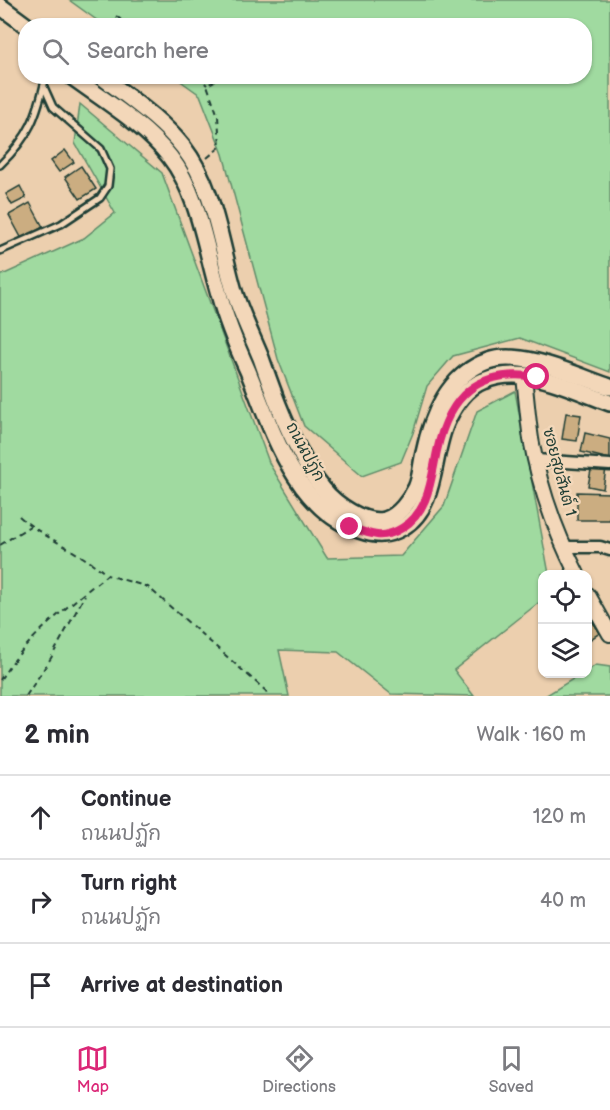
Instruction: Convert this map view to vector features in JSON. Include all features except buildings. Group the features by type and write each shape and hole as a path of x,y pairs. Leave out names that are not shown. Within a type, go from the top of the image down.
{"main road":[{"path":"0,6 18,19"},
{"name":"ถนนปฏัก","path":"82,84 135,123 159,145 180,172 201,226 219,297 246,368 289,464 310,498 323,511 350,527 376,535 391,534 412,522 424,503 447,420 459,400 471,387 484,380 524,375 537,377 610,403"},
{"name":"ถนนปฏัก","path":"111,84 171,133 184,148 196,168 210,197 236,295 294,442 323,489 355,514 372,520 385,520 397,513 417,486 428,434 446,393 463,374 479,364 490,360 511,358 532,361 610,387"}],"street":[{"name":"ซอยสุขสันต์ 1","path":"524,375 531,440 543,488 564,547 575,570"},
{"path":"536,460 610,465"},
{"path":"564,547 600,547 610,550"},
{"path":"592,602 610,634"}],"lane":[{"path":"0,165 29,131 45,84"},
{"path":"0,251 61,224 100,198 108,186 110,169 101,149 53,107 44,87"}],"path":[{"path":"196,168 220,147 218,116 207,85"},
{"path":"19,516 30,526 92,562 107,575 148,587 266,691 268,696"},
{"path":"0,545 30,526"},
{"path":"0,680 16,656 43,628 107,575"},
{"path":"26,696 51,658 87,591"}],"green space":[{"path":"69,0 610,0 610,372 520,338 453,356 427,386 413,433 401,462 362,476 304,426 278,359 223,154 200,95 185,84 592,84 592,18 94,18"},
{"path":"80,104 162,173 270,465 327,558 401,556 444,506 477,411 515,391 548,570 538,570 538,603 454,670 474,696 391,694 338,652 279,650 289,696 0,696 0,276 84,238 115,213 75,143"},
{"path":"596,665 610,667 610,696 545,696 574,678 592,678 592,668"}],"route":[{"path":"350,527 376,535 391,534 412,522 424,503 433,476 437,449 447,420 459,400 471,387 484,380 513,375 537,377"}]}
